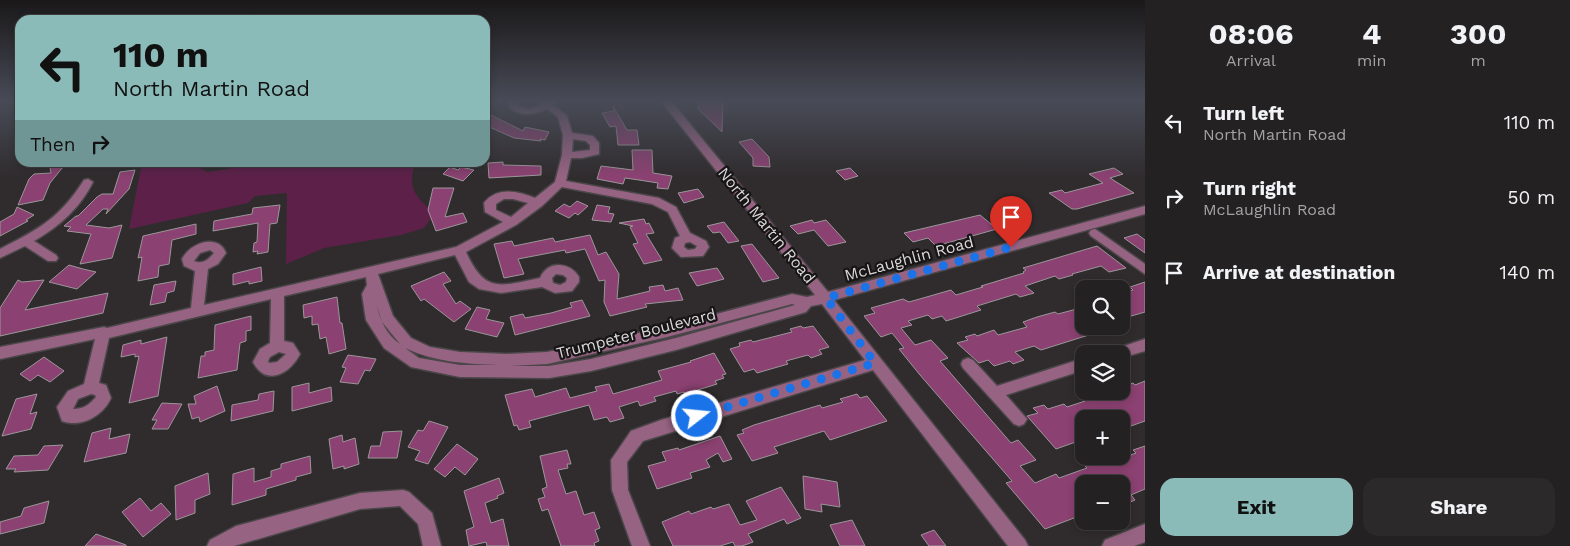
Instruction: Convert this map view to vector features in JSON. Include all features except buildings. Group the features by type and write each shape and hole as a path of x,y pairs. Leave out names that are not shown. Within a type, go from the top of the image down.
{"street":[{"path":"0,353 104,332 103,334 278,293 372,279 459,250 512,222 538,203 560,183 567,155 568,135 565,126"},
{"name":"North Martin Road","path":"687,126 826,298 1019,546"},
{"path":"567,155 582,155 596,152 596,145 589,138 568,135"},
{"path":"0,254 25,241 69,210 83,193 88,182"},
{"path":"560,183 655,201 672,210 686,237"},
{"path":"512,222 490,212 489,208 494,199 500,195 514,194 538,203"},
{"name":"McLaughlin Road","path":"826,298 1145,210"},
{"path":"1095,233 1145,270"},
{"path":"25,241 52,258"},
{"path":"459,250 475,280 489,288 504,289 546,281"},
{"path":"197,311 202,266"},
{"name":"Trumpeter Boulevard","path":"372,279 368,294 373,320 389,344 416,363 460,371 549,372 591,365 676,344 801,308 807,302 826,298"},
{"path":"277,346 278,293"},
{"path":"90,388 103,334"},
{"path":"1130,350 1145,345"},
{"path":"641,546 620,490 619,460 637,436 662,426 875,363"},
{"path":"968,364 1019,419"},
{"path":"994,393 1075,367"},
{"path":"216,546 236,536 360,501 403,498 426,519 432,546"},
{"path":"1111,546 1145,532"}],"shaded area":[{"path":"141,167 198,167 207,172 234,167 414,167 412,179 415,192 420,200 435,213 424,228 401,235 324,248 286,264 287,193 255,196 248,203 129,229"}],"route":[{"path":"697,416 875,363 826,298 1011,247"}]}
